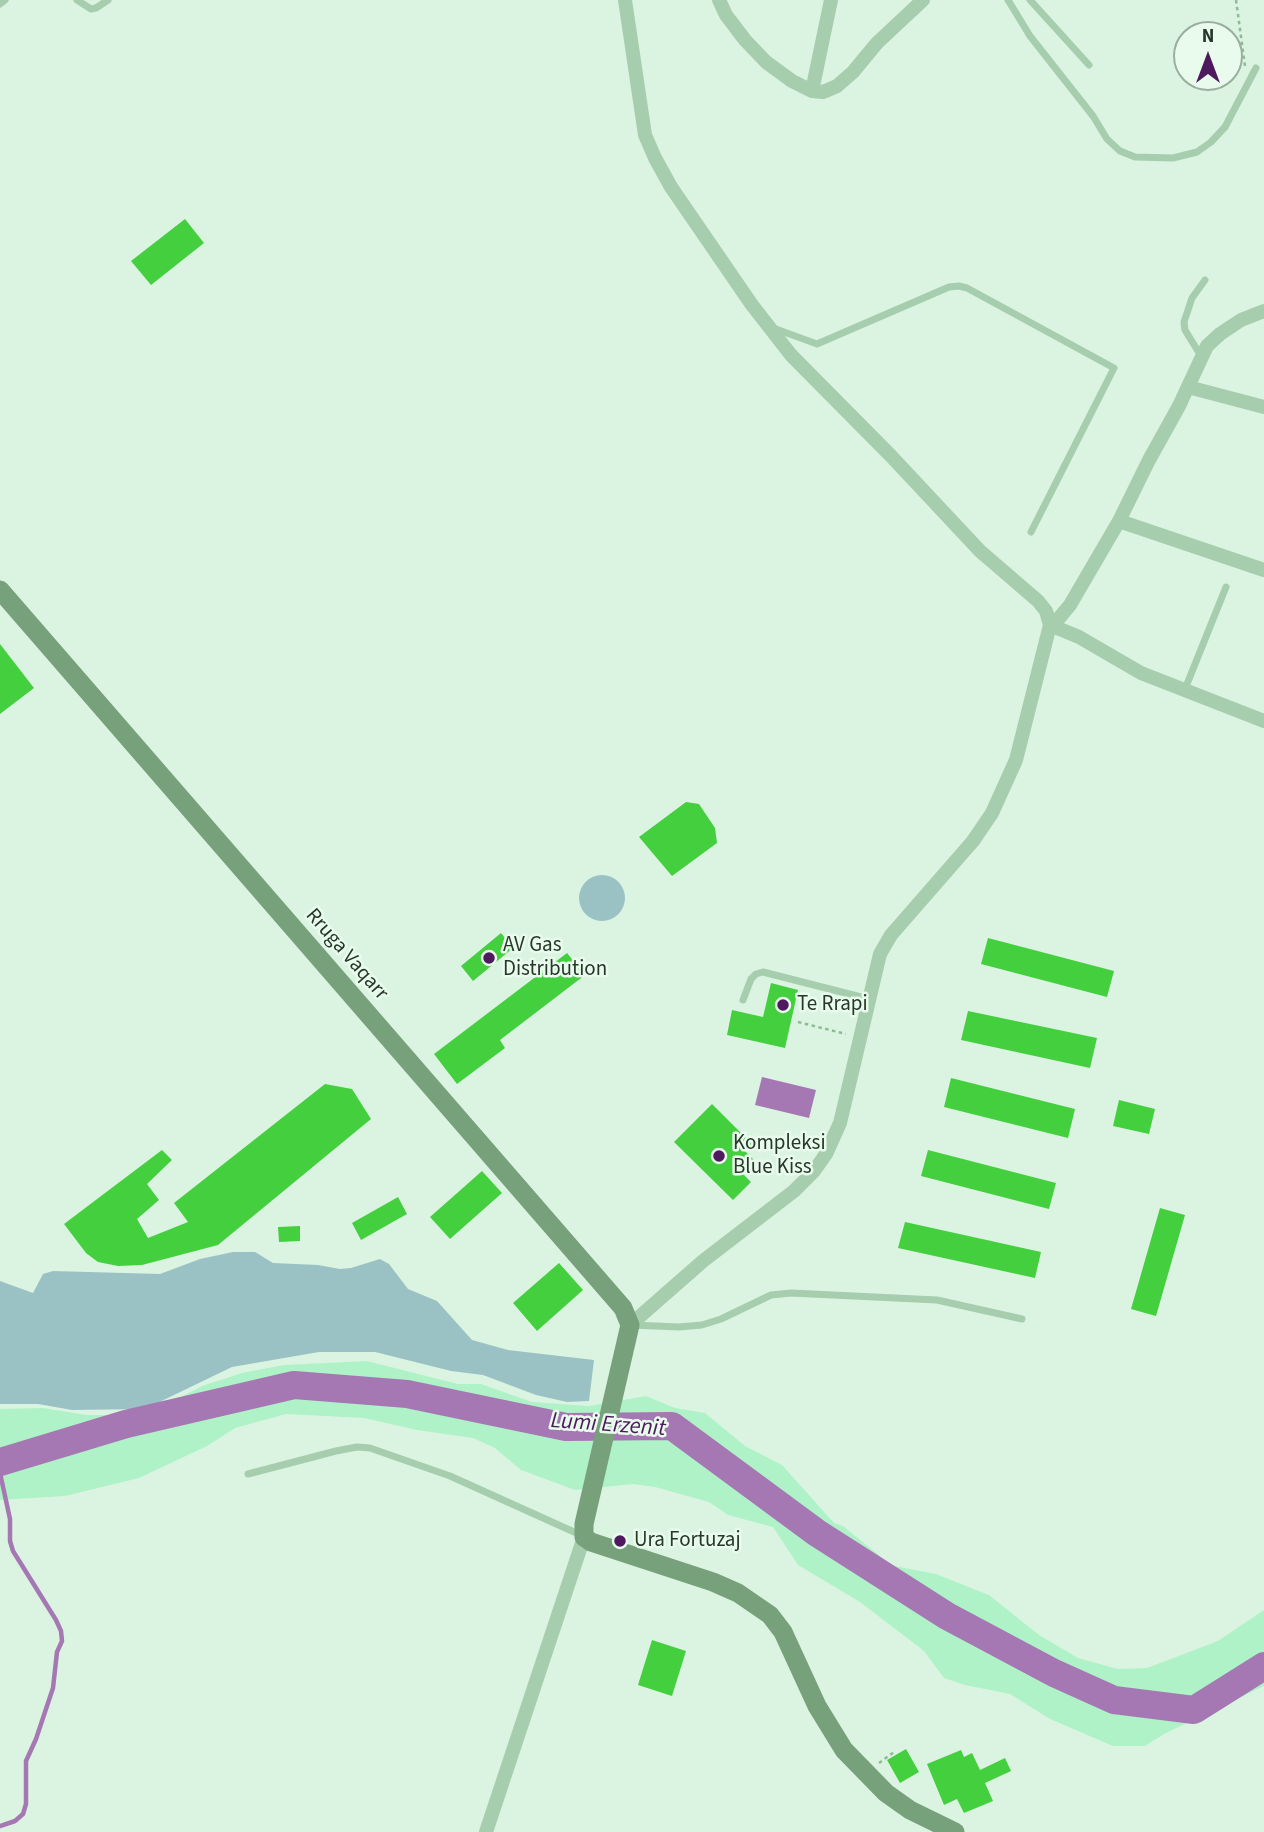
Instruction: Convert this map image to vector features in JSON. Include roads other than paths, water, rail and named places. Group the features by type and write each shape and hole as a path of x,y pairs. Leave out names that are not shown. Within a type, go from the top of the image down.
{"main road":[{"name":"Rruga Vaqarr","path":"0,590 606,1286 623,1308 630,1325"},
{"path":"630,1325 584,1530 591,1542 713,1582 738,1593 770,1615 783,1632 817,1706 844,1750 886,1793 910,1810 955,1832"}],"street":[{"path":"625,0 645,135 654,158 671,187 791,355 891,456 979,551 1038,601 1046,611 1050,625 1024,730 1005,788 973,841 891,935 880,954 834,1139 814,1171 771,1211 703,1261 630,1325"},
{"path":"719,0 738,32 766,62 792,81 823,93 837,86 853,72 877,43 923,0"},
{"path":"813,91 831,0"},
{"path":"1050,625 1070,605 1119,521 1188,387 1200,356 1220,334 1241,320 1264,311"},
{"path":"1188,387 1264,407"},
{"path":"1119,521 1264,570"},
{"path":"1050,625 1072,633 1141,673 1264,721"},
{"path":"486,1832 584,1530"}],"lane":[{"path":"0,4 5,0"},
{"path":"77,0 91,9 108,0"},
{"path":"1009,0 1038,46 1093,116 1107,139 1120,150 1135,157 1173,158 1197,152 1211,142 1225,127 1256,68"},
{"path":"1030,0 1089,65"},
{"path":"1200,356 1185,330 1184,321 1192,298 1205,280"},
{"path":"769,327 817,344 959,286 1114,368 1031,532"},
{"path":"1185,689 1226,587"},
{"path":"743,1000 751,979 763,972 869,999"},
{"path":"630,1325 702,1325 771,1295 791,1293 937,1300 1022,1319"},
{"path":"248,1474 336,1451 357,1447 370,1448 450,1476 584,1530"}],"waterway":[{"name":"Lumi Erzenit","path":"0,1462 126,1424 294,1385 407,1394 566,1427 672,1426 817,1533 947,1616 1054,1673 1114,1700 1194,1710 1264,1666"},
{"path":"0,1473 10,1519 13,1551 56,1620 62,1641 57,1652 53,1688 26,1761 26,1804 23,1814 15,1821 0,1826"}],"place":[{"name":"AV Gas Distribution","path":"489,958"},
{"name":"Te Rrapi","path":"783,1005"},
{"name":"Kompleksi Blue Kiss","path":"719,1156"},
{"name":"Ura Fortuzaj","path":"620,1541"}]}
